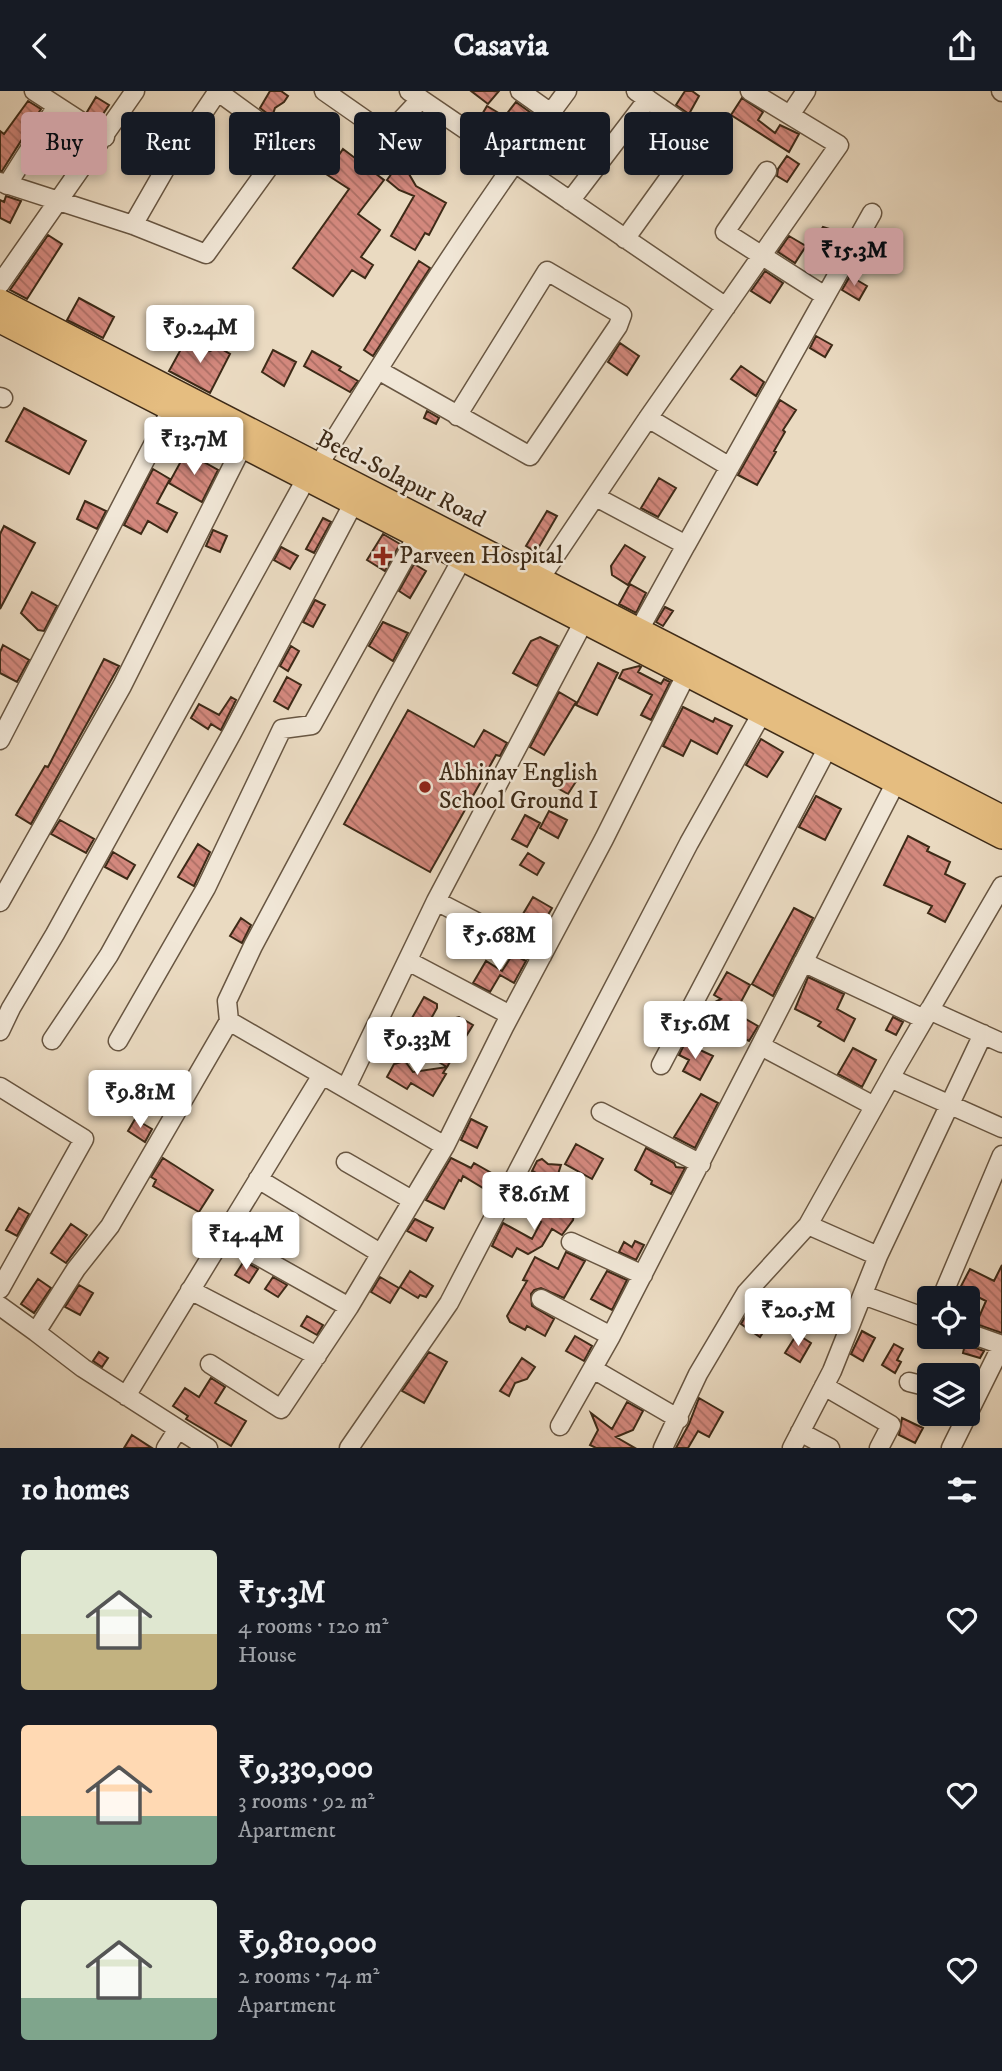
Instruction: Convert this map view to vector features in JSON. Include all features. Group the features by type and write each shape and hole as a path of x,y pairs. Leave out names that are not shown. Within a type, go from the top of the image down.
{"main road":[{"name":"Beed-Solapur Road","path":"0,301 312,473 639,629 1002,817"},
{"name":"Beed-Solapur Road","path":"0,321 242,447 312,473 353,504 687,673 1002,838"}],"street":[{"path":"34,91 66,112"},
{"path":"107,134 135,91"},
{"path":"57,106 4,184 133,225 206,254 287,142 217,91 164,171 133,225"},
{"path":"324,91 387,135 426,97 460,123"},
{"path":"520,91 550,112"},
{"path":"552,112 567,91"},
{"path":"539,580 648,418 839,145 750,91"},
{"path":"790,115 806,91"},
{"path":"570,201 642,95 700,135 625,239"},
{"path":"767,171 725,232 825,296"},
{"path":"0,284 76,175"},
{"path":"0,1031 10,1007 55,934 312,473 505,175"},
{"path":"531,175 726,307"},
{"path":"639,629 872,213"},
{"path":"378,370 457,416 530,456 618,325 622,314 547,271 457,416"},
{"path":"1,737 171,410"},
{"path":"648,418 730,467"},
{"path":"0,902 122,685 242,447"},
{"path":"596,497 686,545"},
{"path":"52,1040 109,954 232,733 353,504"},
{"path":"118,1041 206,888 282,729 312,725 417,536"},
{"path":"36,1332 76,1269 110,1226 229,1021 227,1001 253,946 462,559"},
{"path":"346,1088 436,901 584,621"},
{"path":"210,1364 281,1409 349,1307 445,1146 687,673"},
{"path":"349,1448 449,1303 689,843 762,713"},
{"path":"661,1065 828,747"},
{"path":"560,1426 611,1336 701,1164 896,782"},
{"path":"663,1448 698,1374 746,1293 808,1225 1002,886"},
{"path":"436,901 542,956"},
{"path":"408,961 510,1015"},
{"path":"803,963 926,1015 1002,1043"},
{"path":"229,1021 445,1146"},
{"path":"830,1448 796,1440 824,1386 878,1256 983,1034"},
{"path":"761,1046 874,1106"},
{"path":"126,1396 322,1075"},
{"path":"890,1078 1002,1128"},
{"path":"0,1087 84,1139 0,1289"},
{"path":"601,1112 701,1164"},
{"path":"947,1286 1002,1155"},
{"path":"346,1162 412,1201"},
{"path":"258,1179 380,1253"},
{"path":"808,1225 878,1256"},
{"path":"223,1235 349,1307"},
{"path":"570,1242 643,1275"},
{"path":"190,1290 317,1356"},
{"path":"863,1295 917,1315"},
{"path":"541,1299 611,1336"},
{"path":"0,1306 83,1368 208,1448"},
{"path":"980,1337 1002,1345 980,1383"},
{"path":"593,1369 679,1419"},
{"path":"909,1382 917,1384"},
{"path":"824,1386 891,1425 880,1448"},
{"path":"951,1448 960,1426"},
{"path":"166,1448 178,1429"}],"building":[{"path":"270,91 281,91 288,96 274,112 265,112 260,108"},
{"path":"471,91 499,91 488,104"},
{"path":"685,91 692,91 699,96 690,112 676,105"},
{"path":"96,97 109,105 104,112 87,112"},
{"path":"742,98 763,112 758,120 775,133 780,125 799,134 789,152 733,116"},
{"path":"28,101 41,109 39,112 21,112 21,141 0,171 0,131 4,134"},
{"path":"516,102 530,112 508,112"},
{"path":"487,106 497,112 483,112"},
{"path":"343,149 354,157 354,175 377,175 384,180 358,214 380,230 361,257 373,265 365,278 352,270 333,296 293,268 349,189 328,175 340,175 340,153"},
{"path":"787,156 799,164 787,182 777,176 778,169"},
{"path":"391,175 410,175 416,186 446,203 429,235 425,233 415,250 391,236 414,196 399,190 387,180"},
{"path":"6,196 21,201 10,223 0,218 0,200 4,202"},
{"path":"823,227 836,231 839,245 835,252 828,253 813,243"},
{"path":"48,235 62,244 27,299 10,290"},
{"path":"789,236 806,246 795,263 778,252"},
{"path":"419,261 430,268 373,356 364,350"},
{"path":"765,271 783,283 770,303 751,291"},
{"path":"850,276 867,286 859,300 842,290"},
{"path":"79,298 114,317 103,338 67,320"},
{"path":"816,336 832,345 825,357 810,348"},
{"path":"187,338 210,351 218,347 230,354 210,393 169,371"},
{"path":"620,343 639,356 627,375 608,362"},
{"path":"273,350 296,362 284,386 262,372"},
{"path":"312,351 341,367 339,370 358,381 350,392 304,366"},
{"path":"741,366 764,382 756,396 731,379"},
{"path":"780,400 796,410 783,430 785,432 774,451 776,452 757,485 738,475"},
{"path":"24,408 86,441 69,474 6,441"},
{"path":"427,411 439,418 436,424 424,418"},
{"path":"186,452 218,470 202,502 169,483"},
{"path":"153,469 170,479 157,503 177,513 167,532 148,521 141,534 124,525"},
{"path":"659,478 676,488 658,517 641,508"},
{"path":"85,501 106,511 97,529 77,519"},
{"path":"547,511 557,516 536,552 526,546"},
{"path":"323,518 331,522 314,553 306,549"},
{"path":"4,526 35,543 0,609 0,534"},
{"path":"213,530 227,536 220,552 206,546"},
{"path":"383,534 400,544 385,571 367,560"},
{"path":"625,545 645,557 628,585 612,575 611,566"},
{"path":"281,547 298,556 290,569 274,560"},
{"path":"414,564 426,571 410,598 399,591"},
{"path":"630,584 646,593 636,613 619,604"},
{"path":"32,592 57,606 44,631 38,630 21,613"},
{"path":"315,600 325,605 313,627 303,622"},
{"path":"665,607 673,611 663,626 656,622"},
{"path":"383,622 408,633 393,661 369,646"},
{"path":"540,637 558,646 537,686 513,673 531,641"},
{"path":"3,645 29,660 17,682 0,673 0,652"},
{"path":"291,646 299,651 288,671 280,666"},
{"path":"104,659 119,666 31,824 16,815 45,766 48,767"},
{"path":"598,663 618,673 597,715 576,705"},
{"path":"641,667 638,672 661,684 664,679 670,682 651,720 641,715 652,695 619,678 623,670"},
{"path":"287,677 301,685 288,709 274,701"},
{"path":"559,692 576,702 544,755 530,747"},
{"path":"231,697 236,700 221,730 211,724 208,729 191,718 199,704 219,715"},
{"path":"683,707 713,722 715,718 732,726 717,754 691,740 683,756 663,746"},
{"path":"408,710 474,747 484,730 507,743 500,756 496,755 430,872 344,824"},
{"path":"761,739 783,752 767,777 746,765"},
{"path":"584,769 568,794 559,789 568,774"},
{"path":"816,796 841,809 825,840 799,827"},
{"path":"549,811 567,820 558,838 540,828"},
{"path":"525,815 540,823 527,847 512,839"},
{"path":"60,820 94,839 86,853 51,834"},
{"path":"908,836 929,847 927,851 950,862 945,874 965,884 945,922 928,913 932,906 884,885"},
{"path":"198,844 210,852 194,886 178,877"},
{"path":"113,852 135,865 127,879 105,867"},
{"path":"528,853 544,863 537,875 520,865"},
{"path":"533,897 552,908 542,925 523,914"},
{"path":"794,908 813,918 773,996 752,984"},
{"path":"241,918 251,925 242,943 230,936"},
{"path":"513,954 526,961 514,983 500,975 490,992 473,983 486,961 502,971"},
{"path":"727,972 750,985 735,1013 758,1026 749,1041 702,1018 709,1005 721,999 714,995"},
{"path":"808,977 844,994 837,1009 855,1019 844,1041 818,1026 821,1022 795,1009"},
{"path":"424,997 437,1004 437,1008 423,1033 441,1043 449,1028 445,1021 459,1017 473,1025 447,1067 403,1041 416,1020 412,1018"},
{"path":"893,1017 903,1022 896,1035 886,1030"},
{"path":"685,1043 713,1056 700,1080 683,1071 689,1060 679,1055"},
{"path":"853,1048 876,1060 862,1087 838,1074"},
{"path":"405,1061 413,1072 447,1067 443,1073 446,1074 433,1096 411,1083 407,1089 387,1077 394,1064"},
{"path":"134,1077 150,1087 138,1106 122,1097"},
{"path":"701,1094 718,1103 695,1148 674,1137"},
{"path":"135,1119 152,1129 145,1142 128,1131"},
{"path":"471,1119 487,1127 477,1148 461,1140"},
{"path":"576,1144 603,1159 592,1179 565,1164"},
{"path":"646,1148 674,1163 676,1167 685,1168 671,1194 651,1184 652,1181 635,1170"},
{"path":"163,1158 213,1190 199,1212 153,1186 156,1180 151,1177"},
{"path":"451,1158 471,1168 474,1163 493,1174 494,1180 499,1183 493,1194 463,1176 444,1209 426,1200"},
{"path":"542,1159 548,1164 561,1165 555,1183 532,1171 537,1161"},
{"path":"546,1205 559,1213 563,1206 574,1213 573,1220 562,1235 552,1229 542,1246 528,1254 517,1248 512,1257 492,1246 503,1223 532,1239 541,1222 537,1220"},
{"path":"19,1208 29,1214 17,1236 6,1230"},
{"path":"415,1219 433,1228 426,1241 407,1231"},
{"path":"71,1224 87,1235 66,1263 51,1253"},
{"path":"635,1241 644,1245 636,1260 619,1252 624,1242 632,1247"},
{"path":"566,1252 585,1261 564,1298 541,1288 531,1294 532,1306 554,1319 545,1336 527,1326 525,1330 510,1322 507,1316 527,1281 523,1280 535,1257 558,1269"},
{"path":"244,1261 258,1269 249,1283 235,1275"},
{"path":"1002,1265 1002,1333 980,1325 980,1315 986,1301 980,1298 980,1286 961,1286 970,1269 994,1281"},
{"path":"410,1271 433,1286 426,1297 420,1295 418,1298 400,1287"},
{"path":"607,1271 627,1280 612,1310 591,1299"},
{"path":"273,1277 287,1285 278,1297 265,1289"},
{"path":"380,1277 399,1288 390,1303 371,1292"},
{"path":"38,1279 51,1288 34,1313 21,1304"},
{"path":"79,1285 93,1293 80,1315 65,1307"},
{"path":"752,1305 772,1319 760,1337 741,1324"},
{"path":"307,1316 323,1325 317,1335 301,1326"},
{"path":"862,1331 875,1338 863,1361 851,1354"},
{"path":"797,1334 811,1343 800,1362 785,1353"},
{"path":"575,1336 592,1346 584,1361 566,1351"},
{"path":"894,1344 903,1349 897,1360 901,1362 895,1373 882,1365"},
{"path":"964,1349 984,1351 980,1358 963,1353"},
{"path":"99,1352 108,1358 102,1367 93,1361"},
{"path":"429,1352 447,1362 424,1403 402,1391"},
{"path":"522,1358 535,1367 527,1379 515,1383 509,1396 500,1391"},
{"path":"211,1378 225,1387 215,1403 246,1421 231,1446 186,1419 188,1416 173,1406 185,1388 199,1397"},
{"path":"699,1398 723,1412 709,1437 698,1431 688,1448 676,1448 689,1424"},
{"path":"627,1402 643,1411 633,1430 616,1437 635,1448 596,1448 590,1445 598,1430 591,1413 612,1429"},
{"path":"902,1418 923,1428 915,1443 899,1435"},
{"path":"132,1435 152,1448 124,1448"}],"place":[{"name":"Parveen Hospital","path":"383,556"},
{"name":"Abhinav English School Ground I","path":"425,787"}]}
